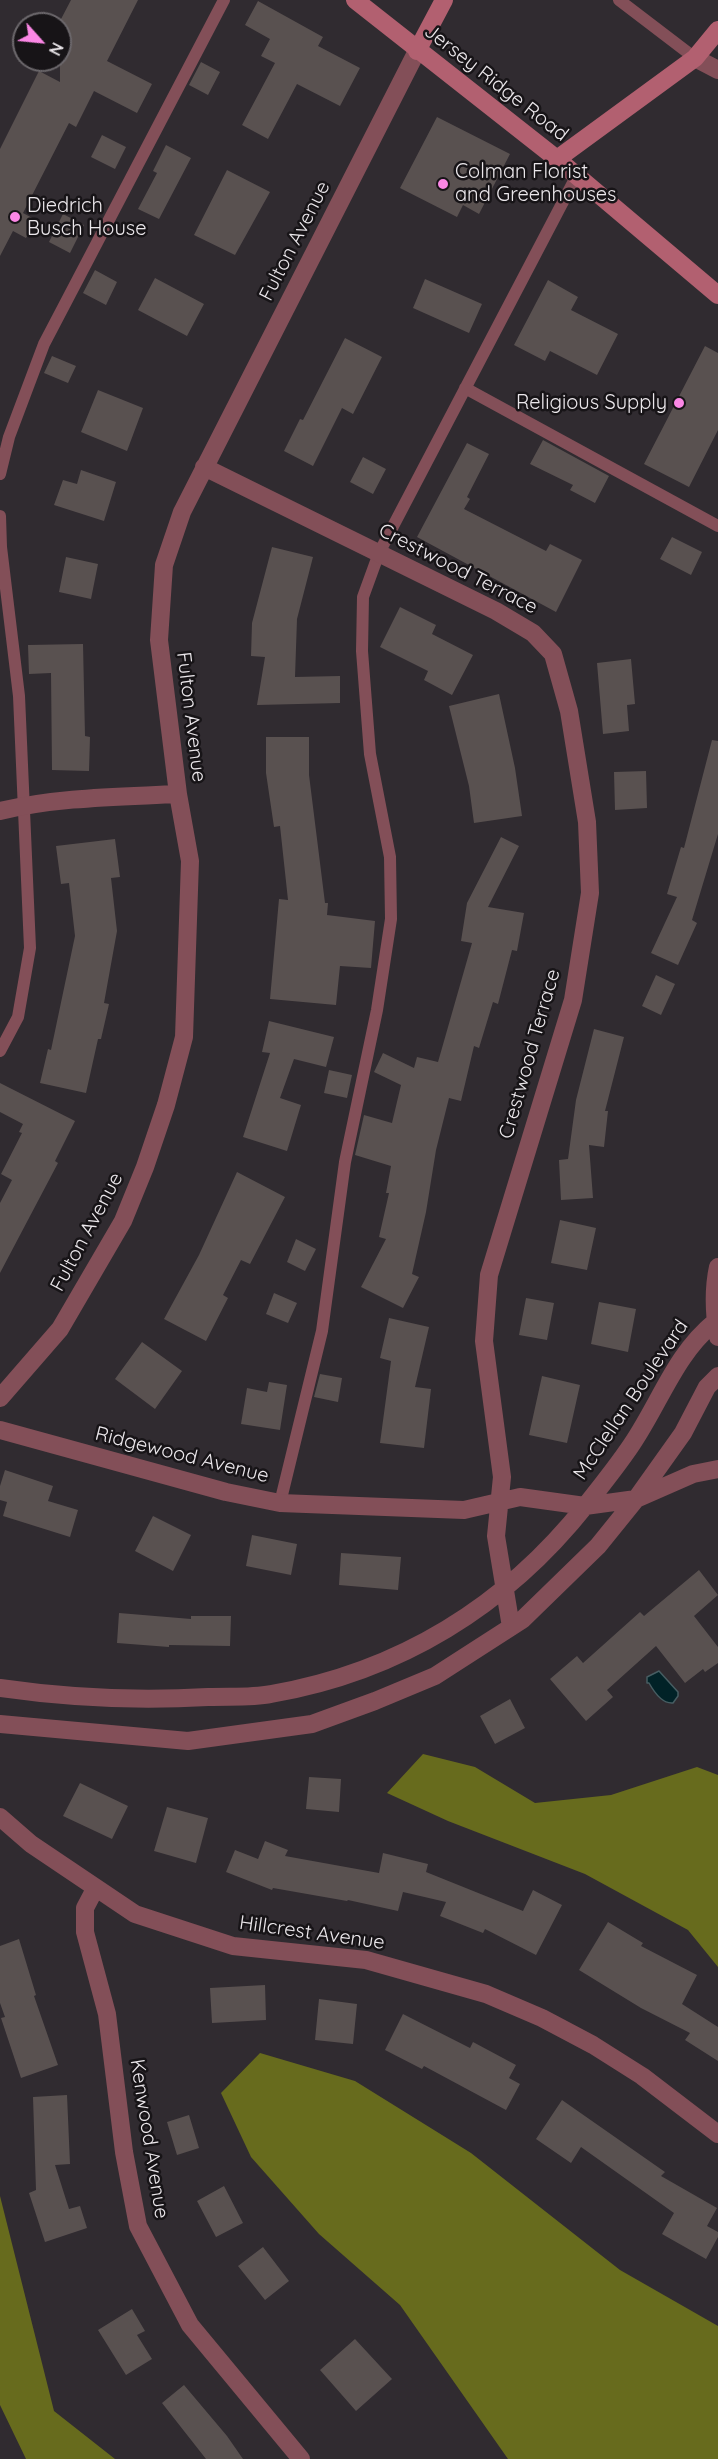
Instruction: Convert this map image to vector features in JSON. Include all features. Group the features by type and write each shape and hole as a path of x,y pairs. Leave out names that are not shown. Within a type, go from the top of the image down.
{"street":[{"name":"Jersey Ridge Road","path":"355,0 577,175 718,295"},
{"path":"417,51 444,0"},
{"path":"557,159 695,58 718,30"},
{"name":"Fulton Avenue","path":"0,1398 60,1329 123,1221 145,1167 166,1105 184,1037 190,861 178,794 159,640 164,565 182,512 204,467 417,51"},
{"path":"695,58 718,53"},
{"path":"695,58 718,70"},
{"name":"Crestwood Terrace","path":"204,467 496,610 533,633 553,654 569,711 587,822 590,893 573,1000 489,1275 484,1341 502,1477 499,1502"},
{"path":"0,811 71,799 178,794"},
{"path":"717,1329 715,1281 718,1267"},
{"name":"McClellan Boulevard","path":"0,1688 48,1695 151,1700 270,1695 358,1672 437,1636 505,1591 545,1553 585,1506 633,1443 697,1336 717,1329"},
{"path":"0,1724 188,1741 312,1724 435,1676 511,1628 598,1546 636,1499 683,1433 707,1387 718,1376"},
{"name":"Ridgewood Avenue","path":"0,1430 225,1492 280,1503 464,1510 520,1497 585,1506 636,1499"},
{"path":"636,1499 693,1474 718,1469"},
{"path":"499,1502 496,1536 511,1628"},
{"name":"Hillcrest Avenue","path":"0,1817 31,1844 135,1914 233,1946 366,1960 486,1994 542,2018 593,2045 642,2076 718,2134"},
{"name":"Kenwood Avenue","path":"95,1889 85,1908 84,1932 107,2014 124,2152 138,2226 190,2325 301,2459"}],"lane":[{"path":"0,474 9,437 44,344 224,0"},
{"path":"619,0 695,58"},
{"path":"280,1503 322,1331 345,1162 376,1010 391,919 390,857 370,754 362,651 363,597 379,553 577,175"},
{"path":"465,388 718,526"},
{"path":"0,516 1,547 19,696 26,805 30,948 18,1017 0,1051"}],"shaded area":[{"path":"423,1754 475,1767 535,1803 611,1795 697,1767 718,1775 718,1967 688,1930 585,1874 448,1821 387,1793"},
{"path":"260,2053 355,2081 471,2153 620,2270 718,2326 718,2459 508,2459 400,2305 319,2234 251,2157 221,2093"},
{"path":"0,2196 54,2411 115,2459 26,2459 0,2405"}],"water":[{"path":"659,1671 678,1692 673,1703 662,1699 647,1683 647,1677"}],"building":[{"path":"71,0 138,0 107,61 152,84 137,113 94,91 76,127 69,123 23,213 36,220 26,238 13,231 0,256 0,149 38,72 60,82 60,72 72,72 72,12 65,12"},
{"path":"258,1 323,37 318,46 360,68 340,106 297,84 268,139 242,125 275,63 261,56 270,39 245,25"},
{"path":"201,62 220,72 208,95 189,85"},
{"path":"437,117 510,154 479,214 463,205 457,217 400,188"},
{"path":"102,135 126,147 115,169 91,157"},
{"path":"166,145 191,158 159,219 138,209 157,173 153,171"},
{"path":"227,170 270,192 235,255 194,235"},
{"path":"63,214 84,225 70,253 49,242"},
{"path":"95,270 117,282 106,305 83,293"},
{"path":"155,278 204,304 187,336 138,310"},
{"path":"425,279 482,304 469,333 413,308"},
{"path":"548,280 578,297 571,310 618,334 597,375 550,351 545,361 514,345"},
{"path":"345,338 382,357 353,414 342,408 313,466 284,451 300,419 303,420"},
{"path":"705,346 718,353 718,430 689,487 644,464"},
{"path":"52,356 76,366 68,383 44,373"},
{"path":"98,390 143,408 127,451 81,432"},
{"path":"543,440 609,476 595,503 570,490 573,485 530,464"},
{"path":"467,443 489,454 467,497 470,499 464,509 546,551 550,544 582,560 556,612 417,537"},
{"path":"363,457 386,469 373,494 350,482"},
{"path":"81,470 116,482 104,521 54,505 63,480 77,484"},
{"path":"672,537 702,552 691,575 660,559"},
{"path":"272,547 313,557 297,619 295,677 340,676 340,703 257,705 265,657 251,656 252,623"},
{"path":"66,557 98,564 91,599 59,592"},
{"path":"400,607 436,625 432,634 473,655 452,695 424,680 428,671 380,647"},
{"path":"83,644 85,736 90,737 89,771 52,770 51,673 29,674 28,645"},
{"path":"631,659 635,704 627,705 629,731 603,734 597,663"},
{"path":"499,694 515,768 522,816 474,823 469,786 449,706"},
{"path":"266,737 309,737 309,775 325,903 328,903 327,915 375,921 371,968 340,966 336,1005 270,999 279,899 288,900 280,826 274,827 266,773"},
{"path":"712,740 718,741 718,834 692,920 697,923 678,965 651,953 677,897 667,894 681,847 684,848"},
{"path":"646,771 647,808 615,810 614,772"},
{"path":"501,837 519,846 488,907 524,913 517,951 512,950 498,1004 493,1002 479,1048 474,1046 461,1101 449,1098 436,1150 426,1212 412,1274 419,1277 403,1308 361,1287 386,1239 379,1237 389,1193 386,1193 391,1166 355,1155 364,1115 392,1123 401,1085 374,1072 383,1053 414,1068 417,1057 438,1062 472,943 461,941 467,903"},
{"path":"115,839 120,877 111,878 117,931 104,1003 109,1004 101,1039 98,1039 86,1093 40,1083 48,1049 51,1050 75,936 69,883 61,884 56,846"},
{"path":"656,975 675,984 661,1015 642,1006"},
{"path":"269,1021 334,1037 326,1067 294,1059 280,1098 301,1105 287,1151 243,1137 270,1053 262,1052"},
{"path":"594,1029 624,1037 605,1111 608,1111 604,1147 589,1145 593,1198 561,1200 559,1160 568,1159 576,1100"},
{"path":"329,1070 352,1075 347,1098 324,1093"},
{"path":"0,1083 75,1121 55,1161 58,1163 0,1273 0,1203 12,1180 1,1174 22,1133 19,1132 23,1124 0,1112"},
{"path":"237,1172 285,1197 250,1264 241,1260 223,1295 228,1298 206,1341 164,1319 199,1255"},
{"path":"560,1220 596,1228 587,1270 551,1263"},
{"path":"296,1239 316,1249 305,1271 287,1262"},
{"path":"274,1293 297,1303 288,1323 266,1314"},
{"path":"526,1298 554,1303 547,1340 519,1335"},
{"path":"599,1302 636,1309 628,1352 591,1344"},
{"path":"389,1318 429,1327 415,1387 431,1389 424,1448 380,1443 391,1361 380,1358"},
{"path":"142,1342 182,1371 155,1409 115,1379"},
{"path":"320,1374 342,1378 338,1402 314,1397"},
{"path":"542,1376 580,1385 567,1443 529,1435"},
{"path":"269,1382 287,1385 280,1430 241,1424 247,1388 267,1392"},
{"path":"5,1470 53,1486 48,1501 78,1510 70,1537 3,1516 7,1502 0,1500 0,1486"},
{"path":"153,1516 191,1535 173,1571 135,1551"},
{"path":"252,1535 297,1544 291,1575 246,1566"},
{"path":"341,1553 401,1557 398,1590 339,1585"},
{"path":"699,1570 718,1595 694,1616 718,1647 718,1663 705,1672 703,1669 685,1683 656,1646 607,1690 613,1697 586,1721 550,1679 577,1656 583,1663 640,1612 644,1616"},
{"path":"119,1613 191,1619 191,1616 231,1616 230,1646 169,1645 169,1647 117,1643"},
{"path":"510,1699 525,1728 495,1744 480,1716"},
{"path":"309,1777 341,1779 339,1812 306,1809"},
{"path":"80,1783 128,1806 112,1839 63,1816"},
{"path":"167,1807 208,1818 196,1863 154,1851"},
{"path":"265,1841 288,1850 285,1856 379,1873 383,1853 428,1864 426,1872 523,1911 533,1890 562,1905 536,1955 485,1929 483,1933 440,1916 446,1902 403,1892 398,1911 348,1900 273,1888 272,1890 226,1872 235,1850 258,1859"},
{"path":"608,1922 643,1943 641,1946 697,1975 682,2004 718,2027 718,2061 685,2040 690,2033 641,2008 579,1970"},
{"path":"19,1939 36,1995 34,1996 58,2065 21,2078 1,2018 5,2017 0,2003 0,1946"},
{"path":"265,1985 266,2020 212,2023 210,1988"},
{"path":"319,1999 357,2004 353,2044 315,2040"},
{"path":"403,2014 470,2048 473,2042 516,2065 509,2078 520,2084 506,2110 424,2066 422,2069 385,2050"},
{"path":"67,2095 70,2164 55,2165 69,2209 80,2206 87,2228 45,2242 29,2193 36,2190 33,2097"},
{"path":"562,2100 665,2172 661,2176 717,2208 707,2226 718,2232 718,2237 706,2259 662,2234 674,2213 581,2147 571,2163 536,2139"},
{"path":"189,2115 199,2148 177,2155 167,2122"},
{"path":"224,2186 243,2223 216,2237 197,2201"},
{"path":"263,2247 289,2281 265,2300 238,2266"},
{"path":"132,2309 145,2331 137,2335 152,2359 126,2375 98,2330"},
{"path":"355,2339 392,2379 356,2411 320,2370"},
{"path":"184,2385 227,2436 243,2459 206,2459 162,2403"}],"place":[{"name":"Colman Florist and Greenhouses","path":"443,184"},
{"name":"Diedrich Busch House","path":"15,217"},
{"name":"Religious Supply","path":"679,403"}]}
